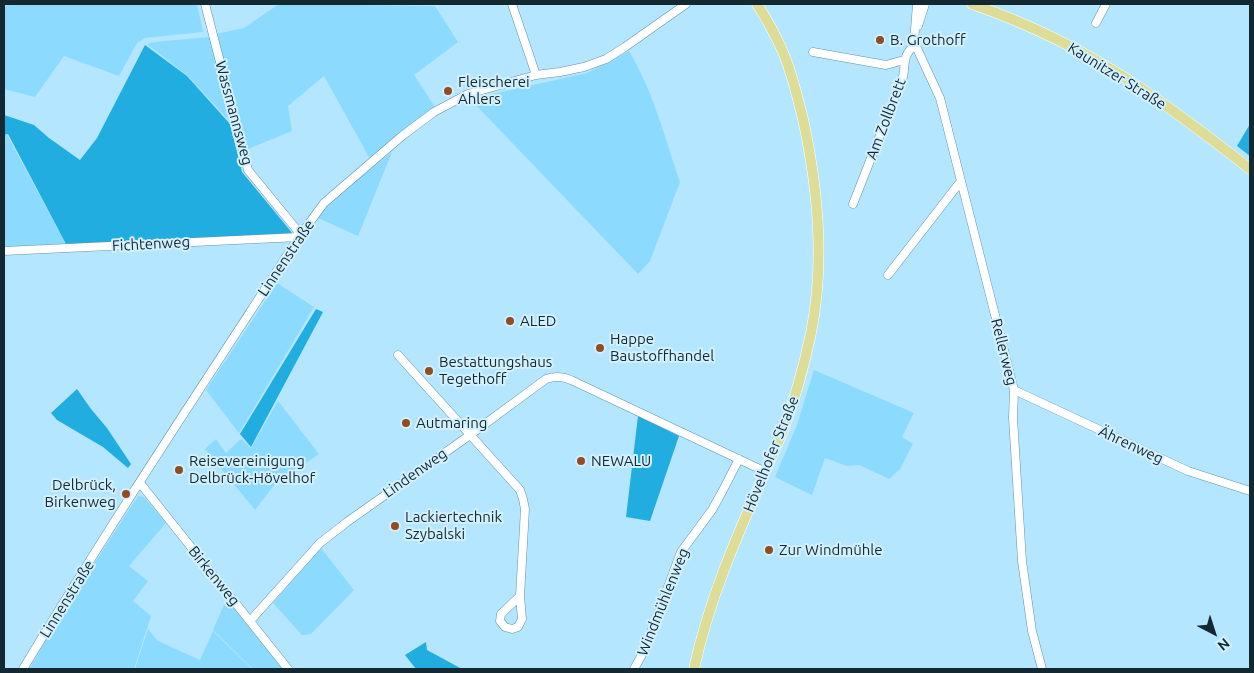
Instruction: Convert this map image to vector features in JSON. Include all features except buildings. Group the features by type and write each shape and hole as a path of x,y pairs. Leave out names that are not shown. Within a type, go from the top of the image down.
{"main road":[{"name":"Hövelhofer Straße","path":"694,669 704,627 721,576 789,415 811,332 817,278 816,192 799,100 789,67 774,33 756,4"},
{"path":"764,4 772,20 774,33"},
{"name":"Kaunitzer Straße","path":"972,4 1041,32 1082,53 1142,89 1250,169"}],"street":[{"name":"Wassmannsweg","path":"205,4 248,170 297,230 299,237"},
{"path":"514,4 536,75"},
{"name":"Linnenstraße","path":"23,669 140,483 299,237 324,203 402,136 434,112 468,94 536,75 584,67 606,58 625,47 686,4"},
{"path":"915,45 917,4"},
{"path":"914,35 925,4"},
{"path":"1096,23 1106,4"},
{"name":"Am Zollbrett","path":"853,204 903,77 904,60 915,45"},
{"name":"Rellerweg","path":"915,45 940,98 1014,390 1013,418 1022,561 1032,631 1042,669"},
{"path":"813,52 886,65 904,60"},
{"path":"888,275 961,181"},
{"name":"Fichtenweg","path":"4,251 299,237"},
{"path":"398,355 520,490 525,509 520,596"},
{"name":"Lindenweg","path":"250,620 320,543 546,379 564,377 766,472"},
{"name":"Ährenweg","path":"1014,390 1188,471 1250,491"},
{"name":"Windmühlenweg","path":"634,669 654,628 681,552 712,510 739,459"},
{"name":"Birkenweg","path":"140,483 288,669"}],"shaded area":[{"path":"5,4 197,4 203,32 145,38 137,43 119,76 64,56 35,97 4,89"},
{"path":"279,4 435,6 458,42 414,75 435,107 400,133 370,159 324,76 288,106 292,131 246,150 216,34 244,28"},
{"path":"210,37 231,123 188,76 147,44"},
{"path":"145,45 187,76 230,124 242,172 293,234 66,244 8,134 4,135 4,115 34,125 80,160 97,138"},
{"path":"629,51 652,98 680,182 650,261 638,274 470,99 587,73"},
{"path":"1250,124 1250,156 1237,146"},
{"path":"4,135 7,135 66,244 4,247"},
{"path":"392,152 358,236 318,218 328,202"},
{"path":"277,283 314,307 239,433 206,390"},
{"path":"316,309 323,312 251,447 240,434"},
{"path":"814,370 914,413 902,437 913,444 900,469 889,479 859,465 847,466 825,458 812,495 775,477 797,425"},
{"path":"77,389 107,428 131,464 128,468 103,447 57,420 51,413"},
{"path":"278,401 319,454 275,484 255,510 205,449 216,439 226,453 241,439 251,448"},
{"path":"638,416 679,436 650,521 626,517"},
{"path":"138,496 144,497 166,523 129,566 148,581 133,601 151,616 134,669 29,669 62,613"},
{"path":"321,548 354,590 311,634 302,635 273,603"},
{"path":"228,596 286,669 253,669 213,630"},
{"path":"148,629 158,641 200,660 213,631 252,669 135,669"},
{"path":"426,642 427,650 462,669 416,669 405,655"}],"place":[{"name":"B. Grothoff","path":"880,40"},
{"name":"Fleischerei Ahlers","path":"448,91"},
{"name":"ALED","path":"510,321"},
{"name":"Happe Baustoffhandel","path":"600,348"},
{"name":"Bestattungshaus Tegethoff","path":"429,371"},
{"name":"Autmaring","path":"406,423"},
{"name":"NEWALU","path":"581,461"},
{"name":"Reisevereinigung Delbrück-Hövelhof","path":"179,470"},
{"name":"Delbrück, Birkenweg","path":"126,494"},
{"name":"Lackiertechnik Szybalski","path":"395,526"},
{"name":"Zur Windmühle","path":"769,550"}]}
